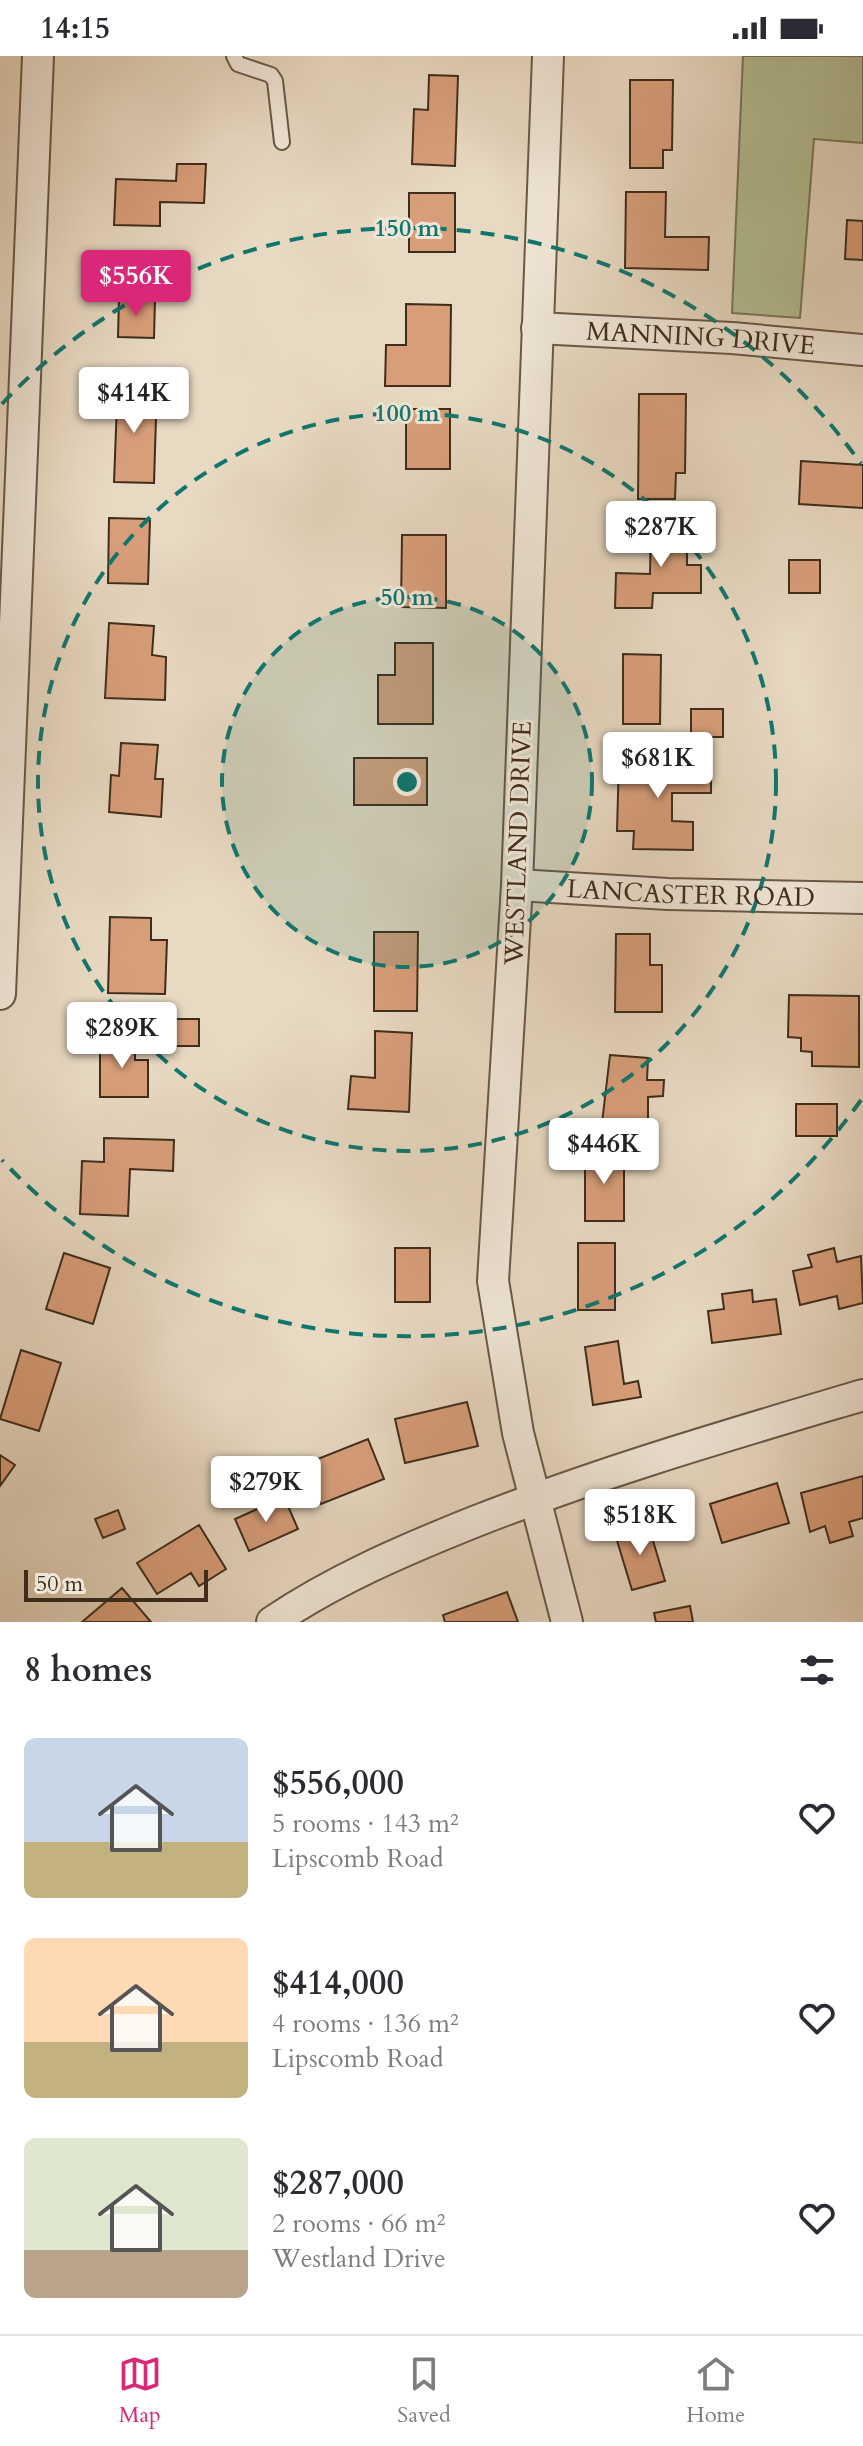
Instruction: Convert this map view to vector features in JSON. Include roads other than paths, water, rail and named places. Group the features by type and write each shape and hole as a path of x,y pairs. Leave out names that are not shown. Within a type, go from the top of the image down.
{"street":[{"path":"0,994 38,56"},
{"name":"WESTLAND DRIVE","path":"548,56 517,885 493,1281 518,1433 567,1622"},
{"name":"MANNING DRIVE","path":"537,328 732,338 863,350"},
{"name":"LANCASTER ROAD","path":"517,885 668,894 863,898"},
{"path":"272,1622 307,1598 417,1544 534,1498 625,1466 863,1395"}],"lane":[{"path":"234,56 243,68 271,75 275,81 282,142"}]}
